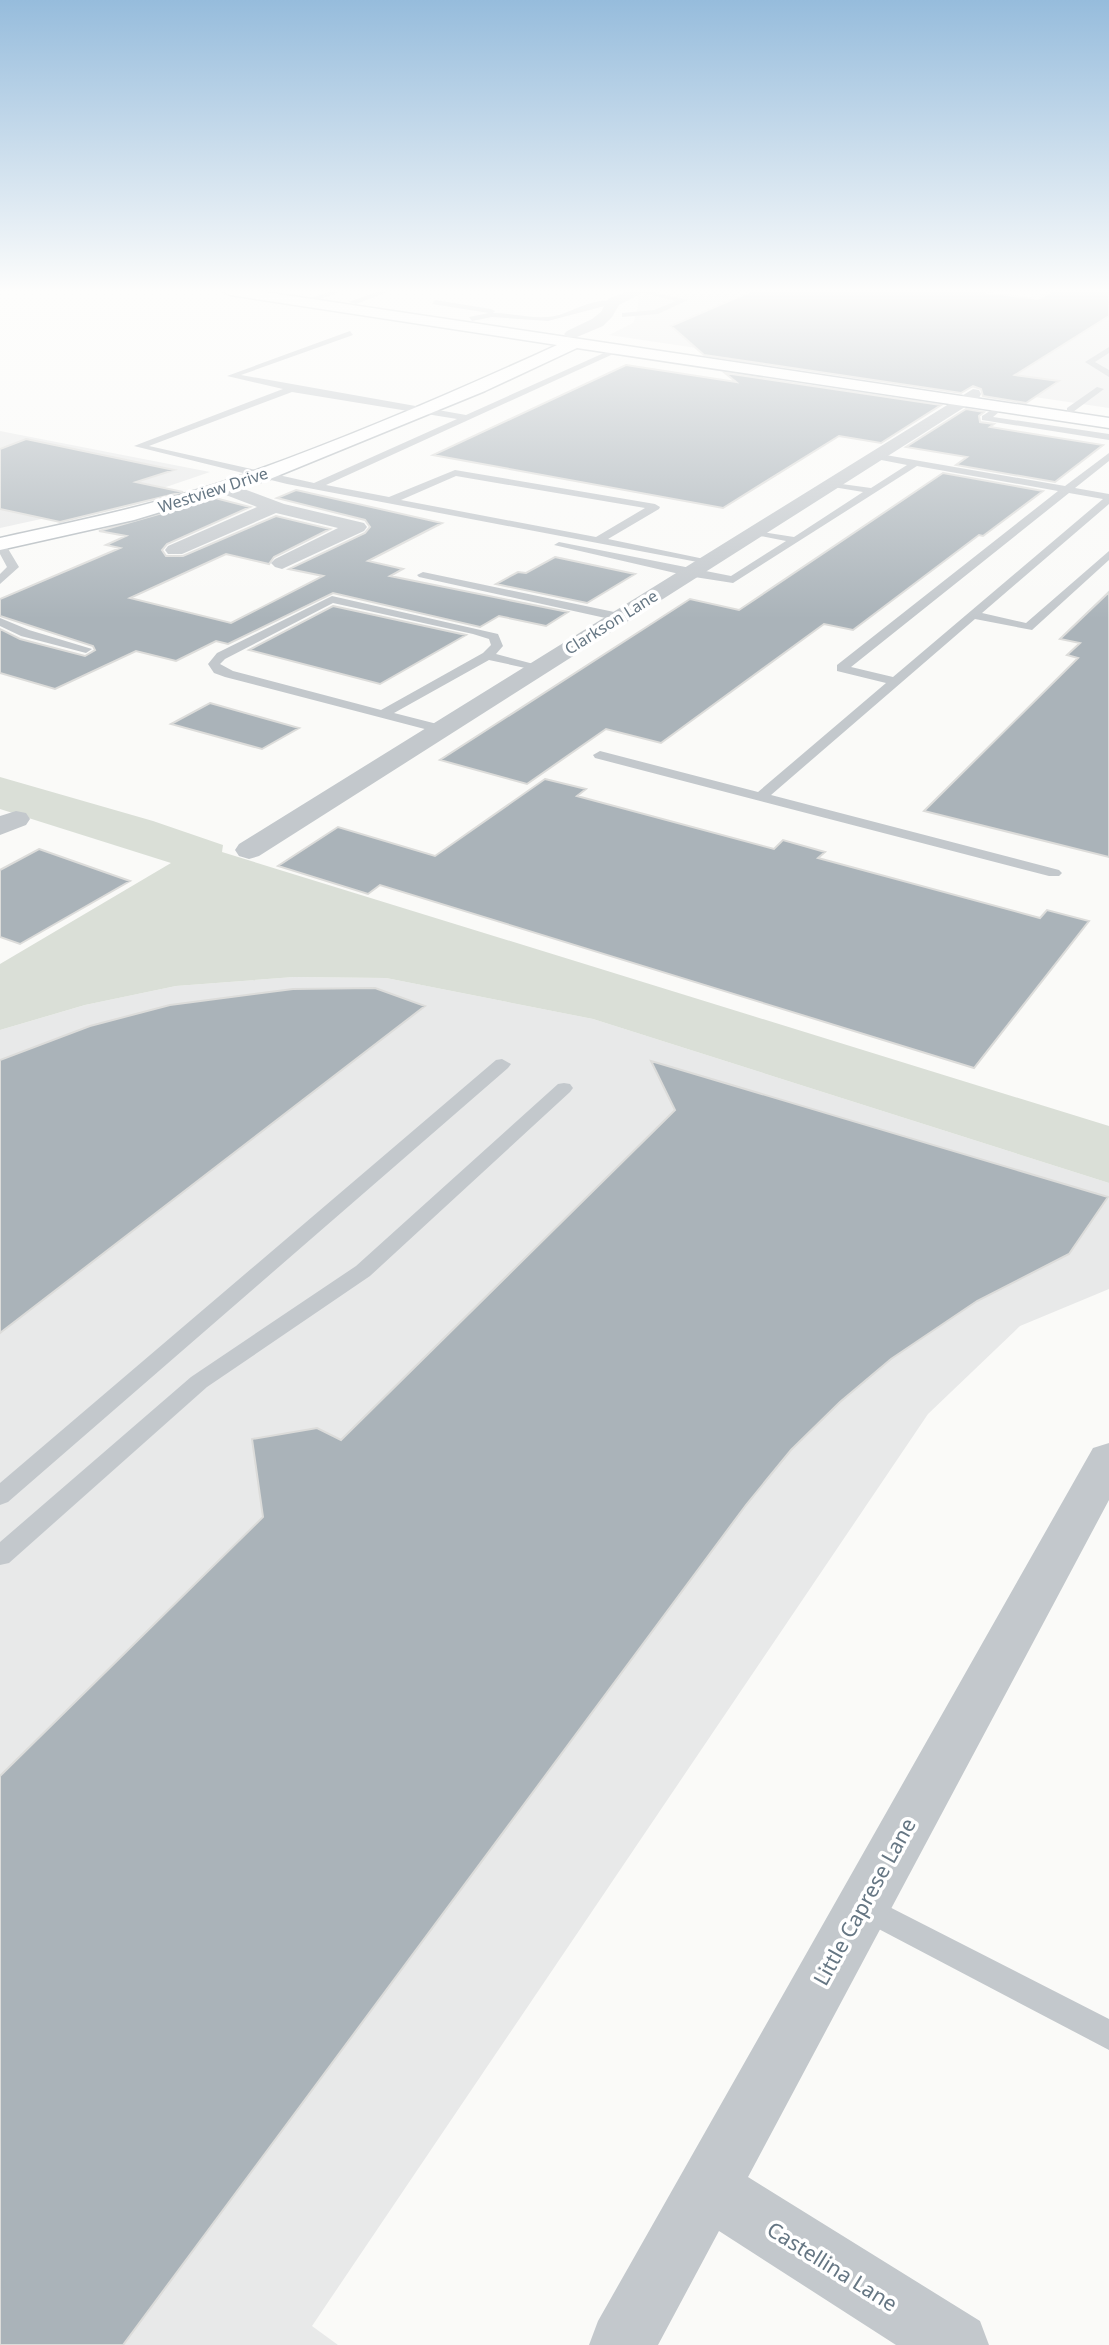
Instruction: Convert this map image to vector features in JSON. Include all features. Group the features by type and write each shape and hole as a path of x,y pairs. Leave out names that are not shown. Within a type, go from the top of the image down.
{"main road":[{"name":"Westview Drive","path":"0,544 128,516 225,488 416,400"},
{"name":"Westview Drive","path":"0,535 107,512 253,473 442,400"},
{"path":"977,400 1001,407 1109,423"},
{"path":"989,400 1109,415"}],"street":[{"name":"Clarkson Lane","path":"249,850 964,400"},
{"path":"225,488 274,507 357,527 282,563"},
{"path":"175,550 274,507"},
{"name":"Little Caprese Lane","path":"622,2345 1109,1459"},
{"name":"Castellina Lane","path":"708,2188 956,2345"}],"lane":[{"path":"258,400 139,446 316,486 598,540 733,580 916,463"},
{"path":"362,400 467,418"},
{"path":"316,486 506,400"},
{"path":"1070,410 1083,400"},
{"path":"1001,407 985,418 1109,437"},
{"path":"874,456 1109,498"},
{"path":"896,681 841,668 1109,456"},
{"path":"392,500 455,472 655,507 598,540"},
{"path":"831,484 873,491"},
{"path":"760,797 1109,498"},
{"path":"754,532 795,540"},
{"path":"523,538 695,569"},
{"path":"0,544 13,567 0,581"},
{"path":"972,615 1028,627 1109,554"},
{"path":"423,575 619,617"},
{"path":"383,714 487,656 496,646 494,637 332,599 220,656 214,664 218,670 229,674 440,729"},
{"path":"0,622 25,633 86,649"},
{"path":"487,656 539,667"},
{"path":"600,755 1054,873"},
{"path":"0,1496 502,1064"},
{"path":"0,1556 199,1382 363,1271 564,1088"},
{"path":"863,1906 1109,2035"}],"shaded area":[{"path":"1057,400 1109,400 1109,408"},
{"path":"0,431 210,472 128,500 0,528"},
{"path":"0,777 153,821 223,845 222,852 1109,1126 1109,1183 593,1019 386,978 294,977 176,986 85,1005 0,1030 0,964 171,863 0,809"},
{"path":"294,977 386,978 593,1019 1109,1183 1109,1289 1020,1326 928,1414 312,2326 338,2345 0,2345 0,1030 85,1005 176,986"}],"building":[{"path":"550,400 910,400 941,405 881,443 839,436 723,508 433,455"},
{"path":"966,409 984,412 979,416 980,422 994,424 990,427 1103,445 1055,482 956,465 967,457 906,447"},
{"path":"26,439 174,470 136,482 183,492 60,522 0,509 0,449"},
{"path":"943,473 1043,491 983,536 979,535 853,630 824,624 661,743 606,729 527,784 440,760 690,599 739,610"},
{"path":"296,490 442,523 368,561 403,569 390,576 568,612 546,626 499,616 480,627 333,593 228,644 216,641 176,661 136,651 55,689 0,673 0,629 20,639 85,656 95,650 93,646 0,616 0,599 120,548 106,545 126,536 99,531 215,498 250,507 167,544 162,550 166,556 183,556 276,516 330,529 274,557 269,564 226,554 130,598 231,623 323,576 289,569 365,533 370,527 365,520 277,498"},
{"path":"555,557 635,574 587,603 496,584 518,572 526,573"},
{"path":"1109,592 1109,857 924,811 1078,658 1067,655 1080,643 1060,639"},
{"path":"333,606 466,635 380,684 249,650"},
{"path":"210,703 299,728 262,749 171,724"},
{"path":"545,779 586,789 577,796 774,849 783,840 825,852 818,858 1040,918 1047,910 1089,921 974,1068 380,885 368,894 278,866 338,827 435,856"},
{"path":"39,849 130,881 20,944 0,937 0,870"},
{"path":"375,988 425,1006 0,1333 0,1060 90,1026 170,1005 293,989"},
{"path":"651,1061 1108,1197 1069,1254 977,1301 891,1359 840,1402 791,1450 746,1505 123,2345 0,2345 0,1776 263,1517 252,1439 317,1428 341,1440 675,1110"}]}
